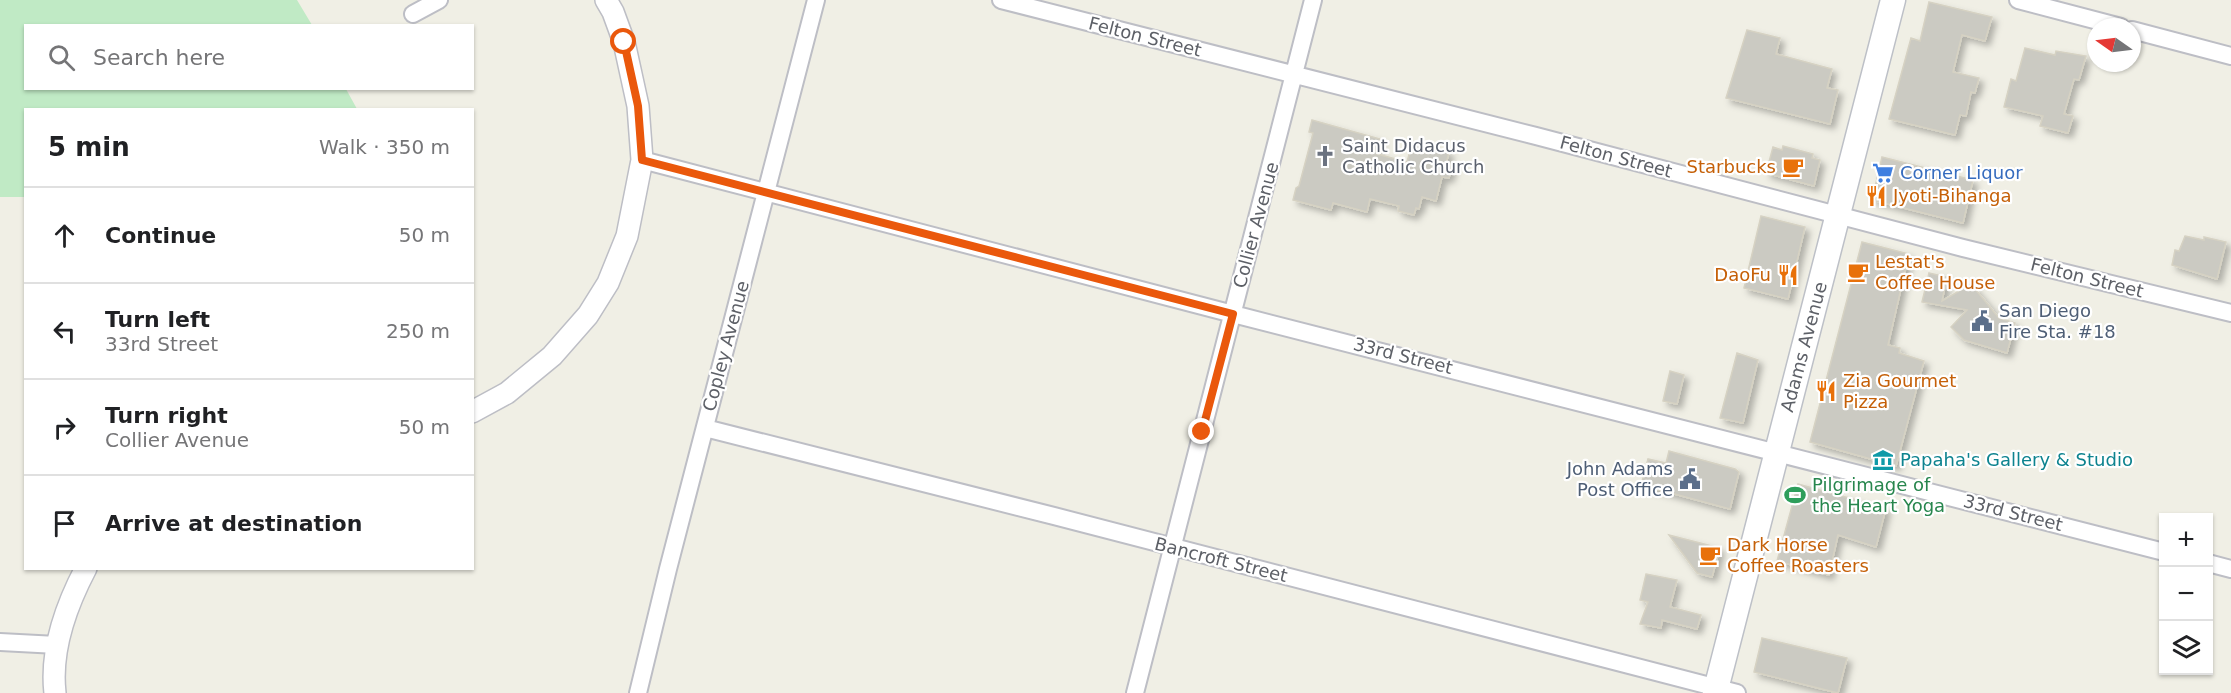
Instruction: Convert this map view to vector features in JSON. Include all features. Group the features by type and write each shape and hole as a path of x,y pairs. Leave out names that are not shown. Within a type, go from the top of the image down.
{"main road":[{"name":"Adams Avenue","path":"1723,691 1776,453 1893,0"}],"street":[{"path":"413,14 439,0"},
{"path":"474,411 507,393 552,356 588,315 608,283 627,236 642,160 638,106 624,42 606,0"},
{"name":"Copley Avenue","path":"638,693 816,0"},
{"name":"Felton Street","path":"1001,0 1839,214 1963,248 2231,314"},
{"name":"Collier Avenue","path":"1135,693 1313,0"},
{"path":"2018,0 2087,18"},
{"path":"2141,32 2231,56"},
{"name":"33rd Street","path":"642,160 2159,551"},
{"name":"Bancroft Street","path":"705,428 1723,691"},
{"path":"2213,564 2231,569"},
{"path":"55,693 57,645 66,612 85,570"},
{"path":"0,642 57,645"}],"green space":[{"path":"0,0 297,0 311,24 24,24 24,90 347,90 356,108 24,108 24,197 0,197"}],"building":[{"path":"1929,2 1992,17 1985,41 1962,35 1953,72 1979,78 1975,93 1971,92 1966,116 1960,115 1955,135 1889,119 1911,38 1920,41"},
{"path":"1747,30 1780,38 1776,54 1832,69 1827,88 1838,90 1830,124 1726,98"},
{"path":"2025,48 2055,55 2056,51 2086,56 2079,80 2074,79 2064,114 2073,116 2068,133 2040,126 2043,116 2004,107 2011,79 2016,81"},
{"path":"1312,120 1380,139 1377,154 1407,162 1412,143 1449,152 1446,164 1452,166 1449,178 1442,177 1436,201 1422,197 1419,209 1416,208 1414,215 1398,211 1399,206 1370,199 1367,212 1333,203 1331,210 1293,200 1313,133 1309,132"},
{"name":"Starbucks","path":"1783,146 1813,154 1812,158 1820,160 1814,186 1766,173 1773,147 1782,150"},
{"path":"1882,157 1973,180 1963,223 1872,200"},
{"path":"1761,216 1805,227 1788,299 1744,288"},
{"path":"2185,236 2226,242 2217,279 2172,265 2175,250 2179,251"},
{"path":"1862,242 1909,254 1888,345 1900,348 1899,353 1924,361 1896,466 1810,442"},
{"name":"San Diego Fire Sta. #18","path":"1929,273 1947,277 1942,301 1971,284 1999,318 2015,323 2007,353 1964,340 1951,327 1967,310 1922,302"},
{"path":"1737,353 1758,360 1743,423 1720,418"},
{"path":"1670,371 1684,375 1677,404 1663,401"},
{"name":"John Adams Post Office","path":"1669,451 1739,472 1730,509 1641,485 1648,459 1666,463"},
{"path":"1798,484 1886,508 1876,547 1838,535 1829,575 1777,561"},
{"path":"1669,535 1720,548 1712,577 1697,573"},
{"path":"1646,574 1677,580 1670,607 1701,615 1697,629 1662,620 1661,628 1640,624 1648,602 1640,600"},
{"path":"1762,638 1847,658 1838,693 1754,672"}],"place":[{"name":"Saint Didacus Catholic Church","path":"1325,156"},
{"name":"Starbucks","path":"1793,167"},
{"name":"Corner Liquor","path":"1883,173"},
{"name":"Jyoti-Bihanga","path":"1876,196"},
{"name":"Lestat's Coffee House","path":"1858,272"},
{"name":"DaoFu","path":"1788,275"},
{"name":"San Diego Fire Sta. #18","path":"1982,321"},
{"name":"Zia Gourmet Pizza","path":"1826,391"},
{"name":"Papaha's Gallery & Studio","path":"1883,460"},
{"name":"John Adams Post Office","path":"1690,479"},
{"name":"Pilgrimage of the Heart Yoga","path":"1795,495"},
{"name":"Dark Horse Coffee Roasters","path":"1710,555"}],"route":[{"path":"624,42 638,106 642,160 1233,314 1202,432"}]}
